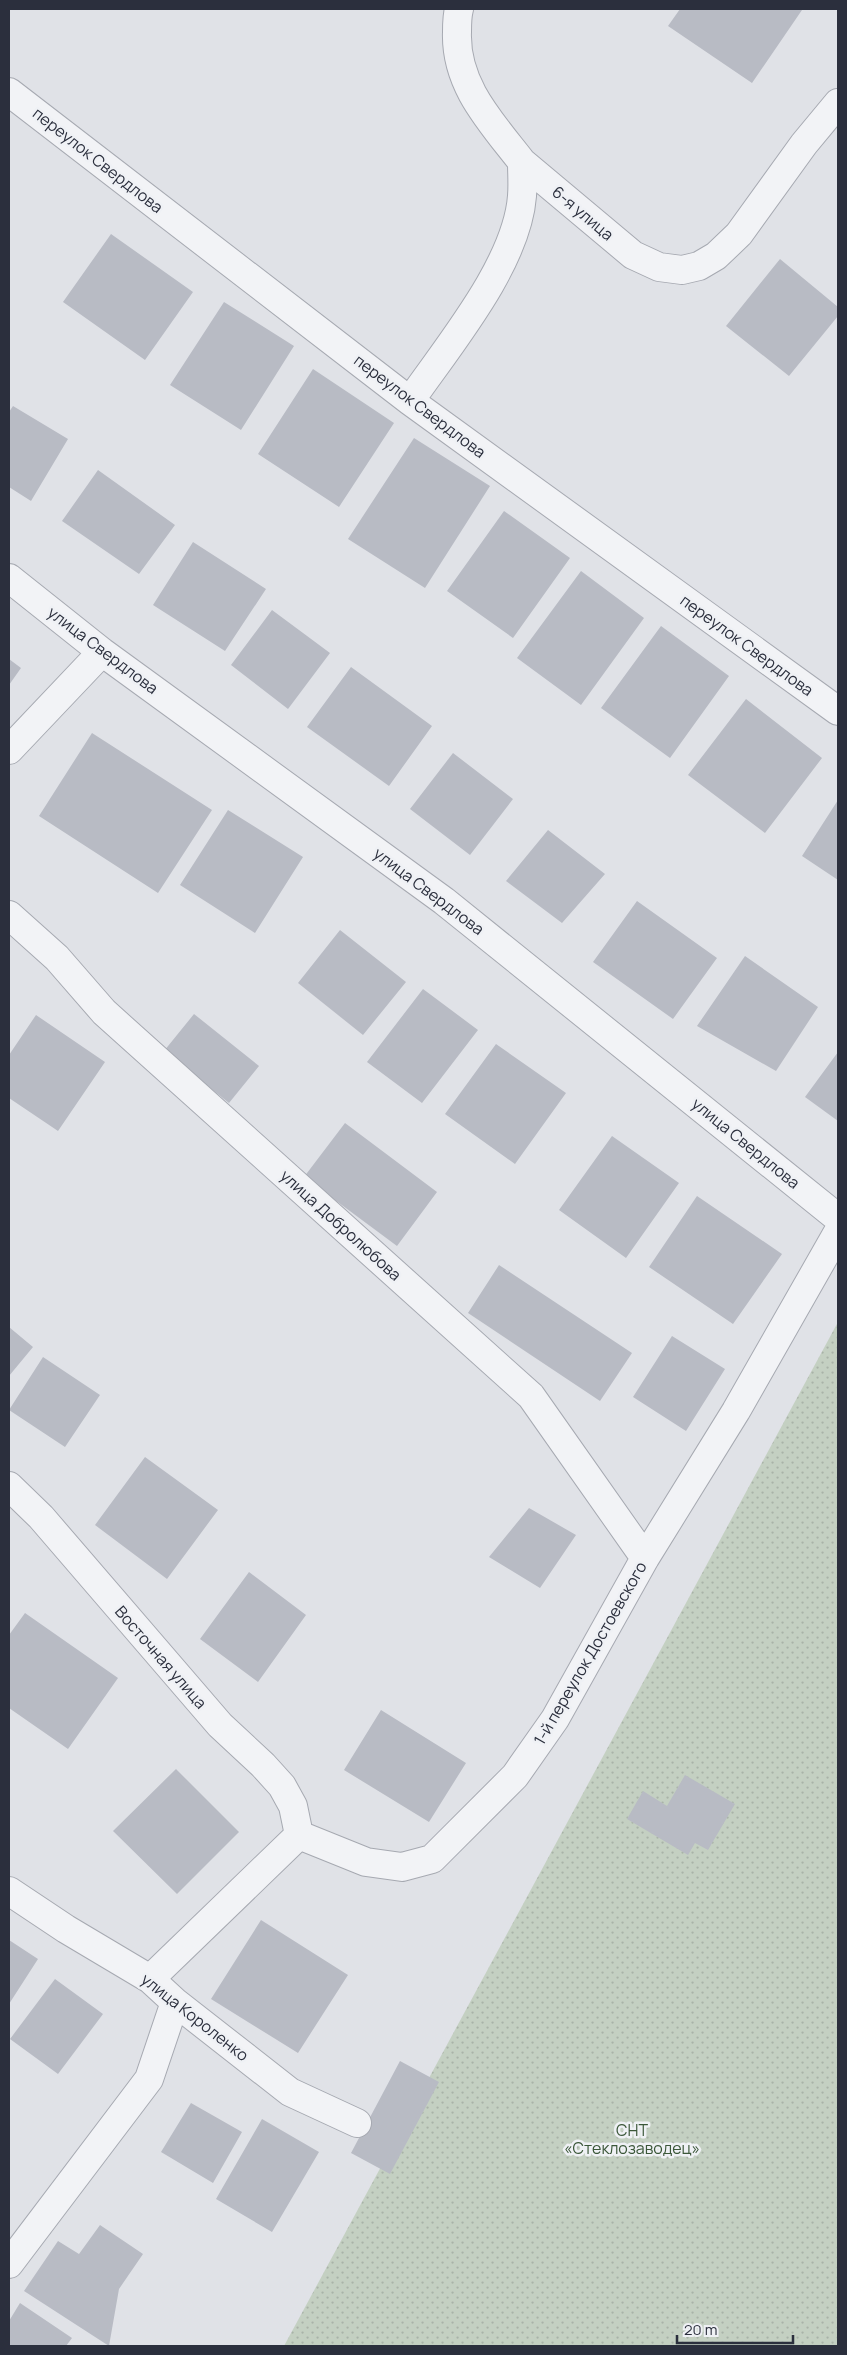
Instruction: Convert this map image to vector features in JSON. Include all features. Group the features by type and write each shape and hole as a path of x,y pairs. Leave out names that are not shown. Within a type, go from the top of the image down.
{"street":[{"name":"6-я улица","path":"459,9 457,44 462,73 476,101 522,162 633,255 659,267 682,270 700,266 716,256 739,234 804,144 838,103"},
{"name":"переулок Свердлова","path":"9,92 410,401 838,711"},
{"path":"410,401 475,307 502,261 516,226 522,197 522,162"},
{"name":"улица Свердлова","path":"9,578 102,652 444,900 838,1218"},
{"path":"9,750 102,652"},
{"name":"улица Добролюбова","path":"9,915 57,958 104,1012 531,1396 645,1558"},
{"name":"1-й переулок Достоевского","path":"300,1834 366,1862 402,1867 432,1859 516,1776 555,1719 645,1558 736,1411 838,1232"},
{"name":"Восточная улица","path":"9,1486 41,1517 220,1725 263,1765 282,1786 293,1806 300,1834"},
{"path":"150,1979 300,1834"},
{"name":"улица Короленко","path":"9,1891 66,1929 150,1979 175,2002 290,2092 357,2123"},
{"path":"9,2264 148,2079 175,2002"}],"green space":[{"name":"СНТ «Стеклозаводец»","path":"838,1322 838,2346 284,2346"}],"building":[{"path":"680,9 802,10 752,83 668,26"},
{"path":"111,234 193,292 145,360 63,302"},
{"path":"780,259 838,307 838,316 789,376 726,326"},
{"path":"224,302 294,346 241,430 170,385"},
{"path":"313,369 394,423 339,507 258,454"},
{"path":"13,406 68,439 31,501 9,487 9,412"},
{"path":"414,438 490,486 425,588 348,539"},
{"path":"98,470 175,525 139,574 62,521"},
{"path":"504,511 570,558 513,638 447,591"},
{"path":"193,542 266,589 225,651 153,605"},
{"path":"581,571 644,618 581,705 517,658"},
{"path":"272,610 330,653 288,709 231,665"},
{"path":"661,626 729,676 670,758 601,708"},
{"path":"9,659 21,668 9,685"},
{"path":"351,667 432,726 389,786 307,727"},
{"path":"746,699 822,758 765,833 688,775"},
{"path":"92,733 212,810 158,893 39,816"},
{"path":"453,753 513,799 470,855 410,809"},
{"path":"838,800 838,880 802,856"},
{"path":"228,810 303,857 255,933 180,885"},
{"path":"548,830 605,874 562,923 506,881"},
{"path":"637,901 717,958 673,1019 593,962"},
{"path":"340,930 406,982 363,1035 298,983"},
{"path":"745,956 818,1007 776,1071 697,1026"},
{"path":"423,989 478,1030 422,1103 367,1062"},
{"path":"194,1014 259,1066 229,1103 164,1051"},
{"path":"36,1015 105,1062 58,1131 9,1098 9,1055"},
{"path":"496,1044 566,1093 515,1164 445,1114"},
{"path":"838,1052 838,1121 805,1097"},
{"path":"345,1123 437,1192 397,1246 304,1177"},
{"path":"612,1136 679,1183 626,1258 559,1210"},
{"path":"697,1196 782,1254 733,1324 649,1267"},
{"path":"499,1265 632,1353 600,1401 468,1313"},
{"path":"9,1327 33,1347 9,1376"},
{"path":"672,1336 725,1369 686,1431 633,1397"},
{"path":"43,1357 100,1395 65,1447 9,1410"},
{"path":"145,1457 218,1510 167,1579 95,1525"},
{"path":"529,1508 576,1535 540,1588 489,1557"},
{"path":"249,1572 306,1615 258,1682 200,1639"},
{"path":"25,1613 118,1678 68,1749 9,1708 9,1635"},
{"path":"381,1710 466,1763 429,1822 344,1770"},
{"path":"176,1769 239,1832 177,1894 113,1831"},
{"path":"685,1775 735,1804 708,1850 695,1843 688,1855 627,1819 643,1791 667,1806"},
{"path":"261,1920 348,1975 298,2053 211,1999"},
{"path":"9,1940 38,1959 9,2004"},
{"path":"55,1979 103,2014 58,2074 10,2039"},
{"path":"400,2061 439,2082 390,2174 351,2153"},
{"path":"191,2103 242,2132 213,2183 161,2152"},
{"path":"262,2119 319,2152 272,2232 216,2199"},
{"path":"100,2225 143,2254 119,2289 109,2346 24,2291 58,2241 79,2254"},
{"path":"20,2303 72,2338 66,2346 9,2346 9,2321"}]}
